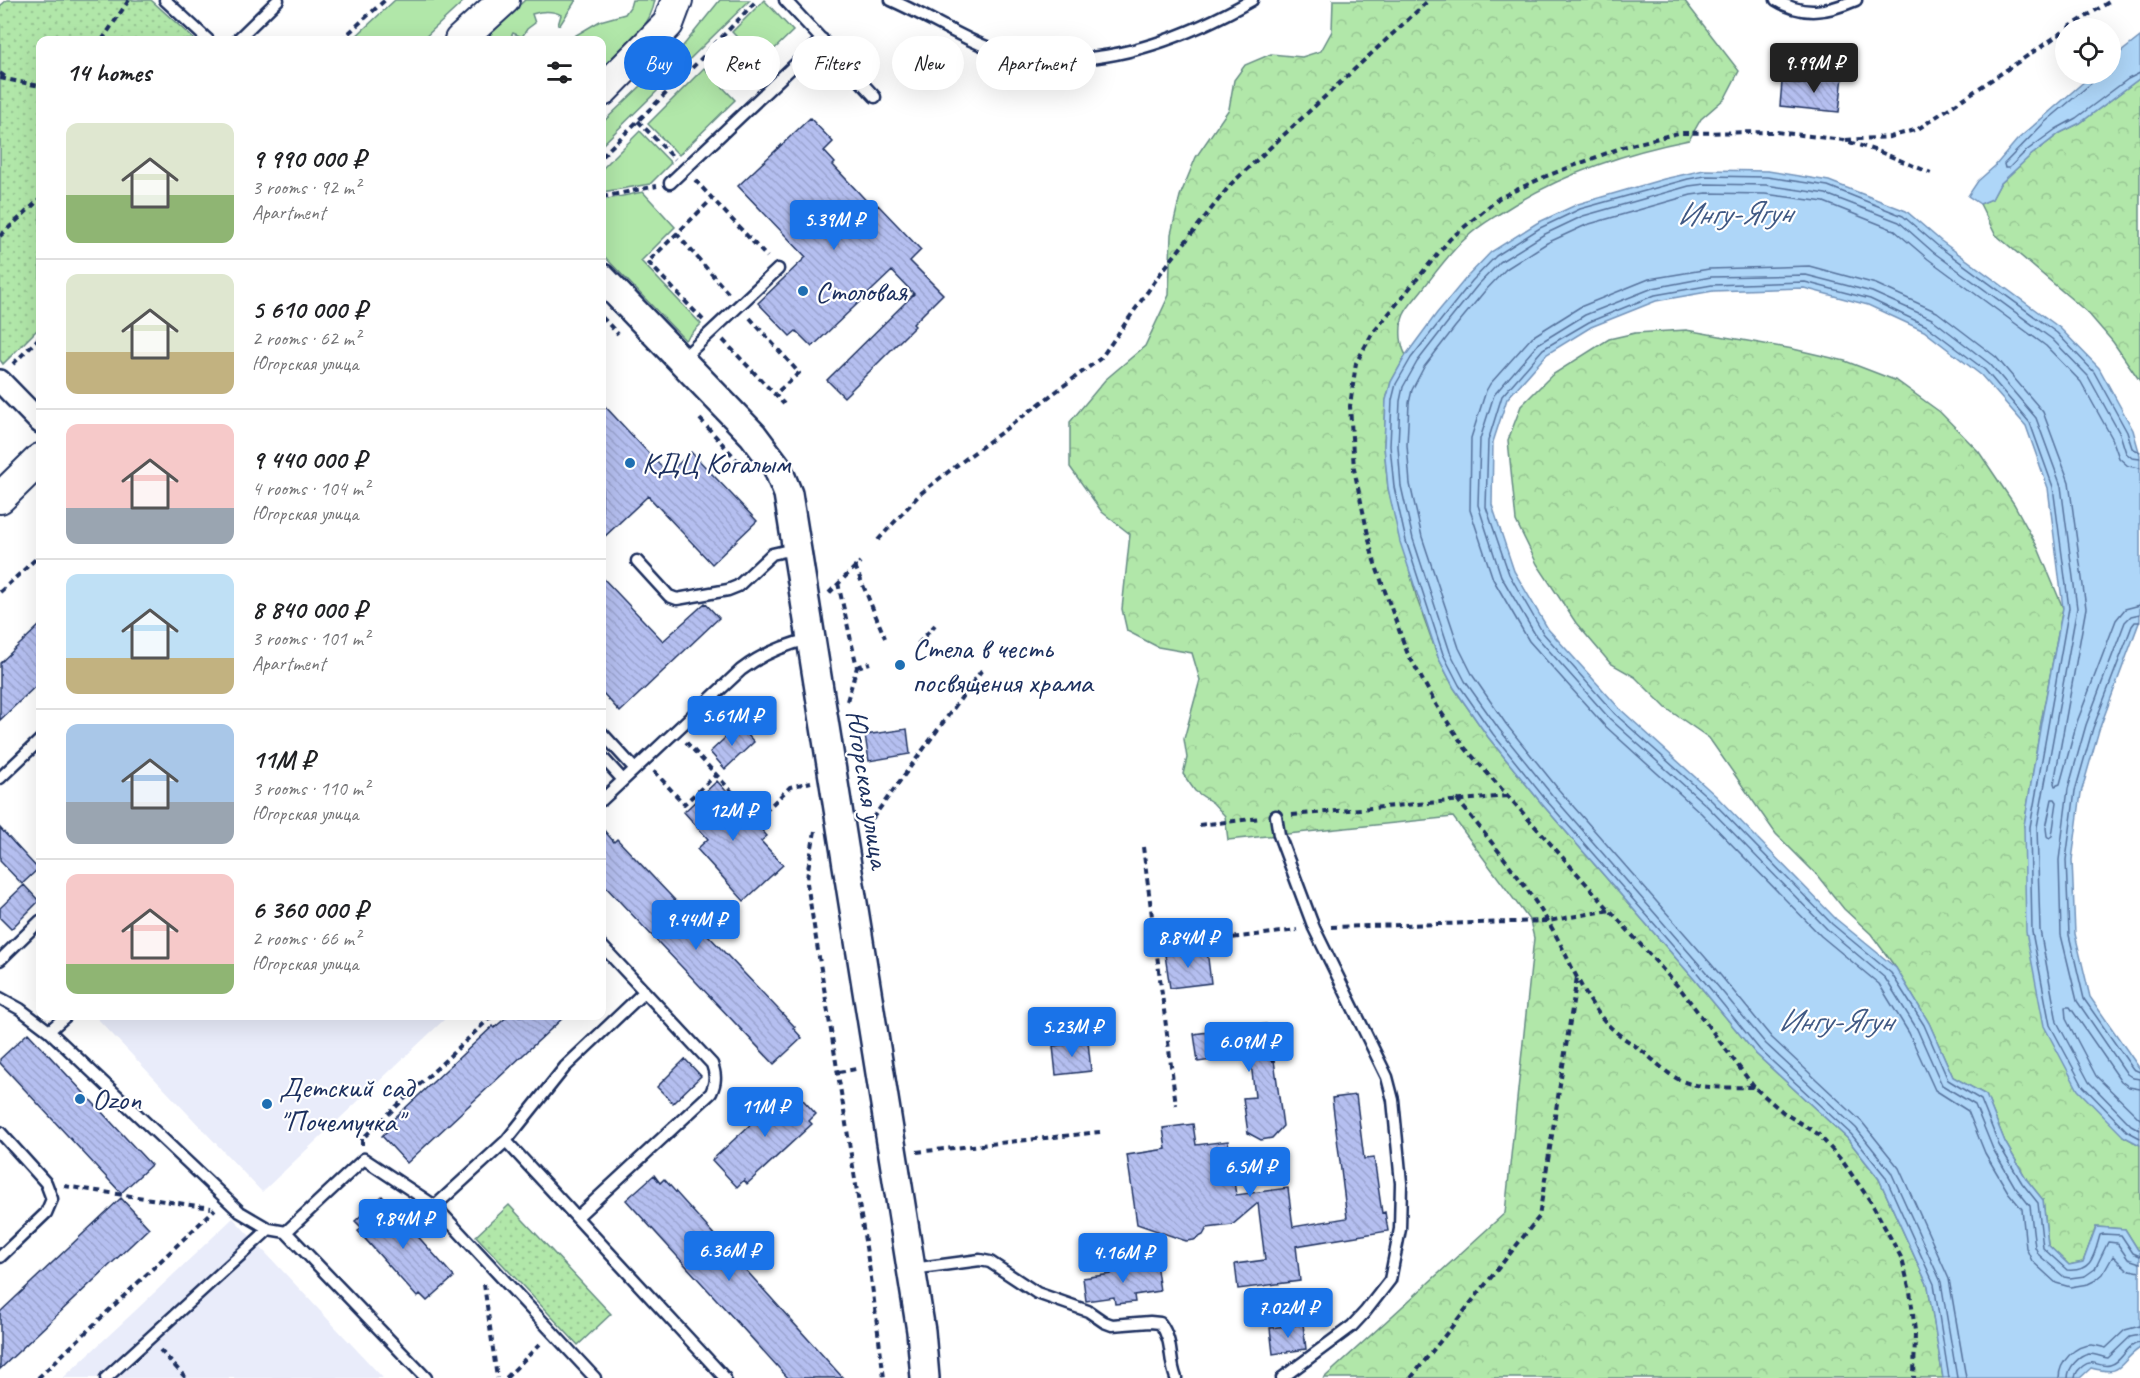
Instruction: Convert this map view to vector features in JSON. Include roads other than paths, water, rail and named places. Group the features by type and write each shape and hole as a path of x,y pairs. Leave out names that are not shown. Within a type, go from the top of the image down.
{"main road":[{"path":"464,36 503,0"},
{"path":"606,87 668,24 677,3"},
{"path":"0,498 36,463"}],"street":[{"name":"Югорская улица","path":"606,282 753,435 777,467 788,494 921,1332 925,1378"},
{"path":"4,375 36,417"}],"lane":[{"path":"165,0 204,36"},
{"path":"241,36 278,0"},
{"path":"785,0 819,36"},
{"path":"891,0 920,12 991,49 1010,55 1045,59 1079,59 1147,46 1175,36 1252,0"},
{"path":"1776,0 1790,8 1814,11 1836,9 1856,0"},
{"path":"670,183 792,68"},
{"path":"869,90 875,97"},
{"path":"681,360 778,269"},
{"path":"637,561 669,596 677,599 728,590 738,586 772,554 798,548"},
{"path":"606,796 643,759 756,659 780,648 811,639"},
{"path":"606,737 634,768"},
{"path":"0,778 36,744"},
{"path":"606,762 622,780"},
{"path":"1276,816 1279,835 1314,928 1387,1077 1393,1100 1401,1183 1400,1229 1390,1280 1352,1326 1282,1378"},
{"path":"0,960 36,925"},
{"path":"577,1217 711,1093 716,1075 712,1064 606,950"},
{"path":"435,1206 506,1141 565,1067 644,993"},
{"path":"0,998 49,1031 240,1212 269,1229 286,1232 426,1378"},
{"path":"49,1031 61,1020"},
{"path":"0,1132 46,1183 52,1199 46,1213 0,1257"},
{"path":"506,1141 725,1378"},
{"path":"286,1232 364,1159 435,1206 596,1378"},
{"path":"106,1378 269,1229"},
{"path":"911,1269 980,1260 990,1262 1037,1293 1088,1311 1112,1326 1160,1323 1166,1331 1171,1346 1176,1378"}],"water":[{"path":"2140,37 2140,78 2080,123 2060,133 2030,156 2000,184 1992,199 1980,204 1968,196 1978,181 1995,166 2017,140 2081,84 2121,84 2121,52"},
{"name":"Ингу-Ягун","path":"1704,170 1768,171 1829,181 1906,211 1941,241 2060,328 2099,368 2133,430 2140,455 2140,620 2099,730 2081,793 2072,860 2075,934 2090,997 2140,1069 2140,1145 2123,1136 2078,1090 2044,1026 2026,932 2024,826 2063,608 2048,488 2026,426 1981,375 1924,331 1868,305 1804,288 1713,291 1656,301 1591,327 1547,354 1507,399 1493,442 1492,505 1514,571 1548,629 1620,709 1716,796 1836,919 1896,968 1929,1023 1953,1077 1986,1095 2005,1142 2027,1180 2043,1200 2048,1245 2069,1265 2083,1262 2096,1227 2125,1229 2140,1250 2140,1348 2115,1370 2091,1368 2080,1378 1943,1378 1928,1286 1879,1179 1847,1138 1756,1054 1542,804 1488,737 1454,688 1438,657 1400,542 1388,488 1384,446 1386,400 1391,382 1406,355 1437,313 1491,252 1537,223 1578,204"}],"place":[{"name":"Столовая","path":"803,291"},
{"name":"КДЦ Когалым","path":"630,463"},
{"name":"Стела в честь посвящения храма","path":"900,665"},
{"name":"Ozon","path":"80,1099"},
{"name":"Детский сад \"Почемучка\"","path":"267,1104"}]}
